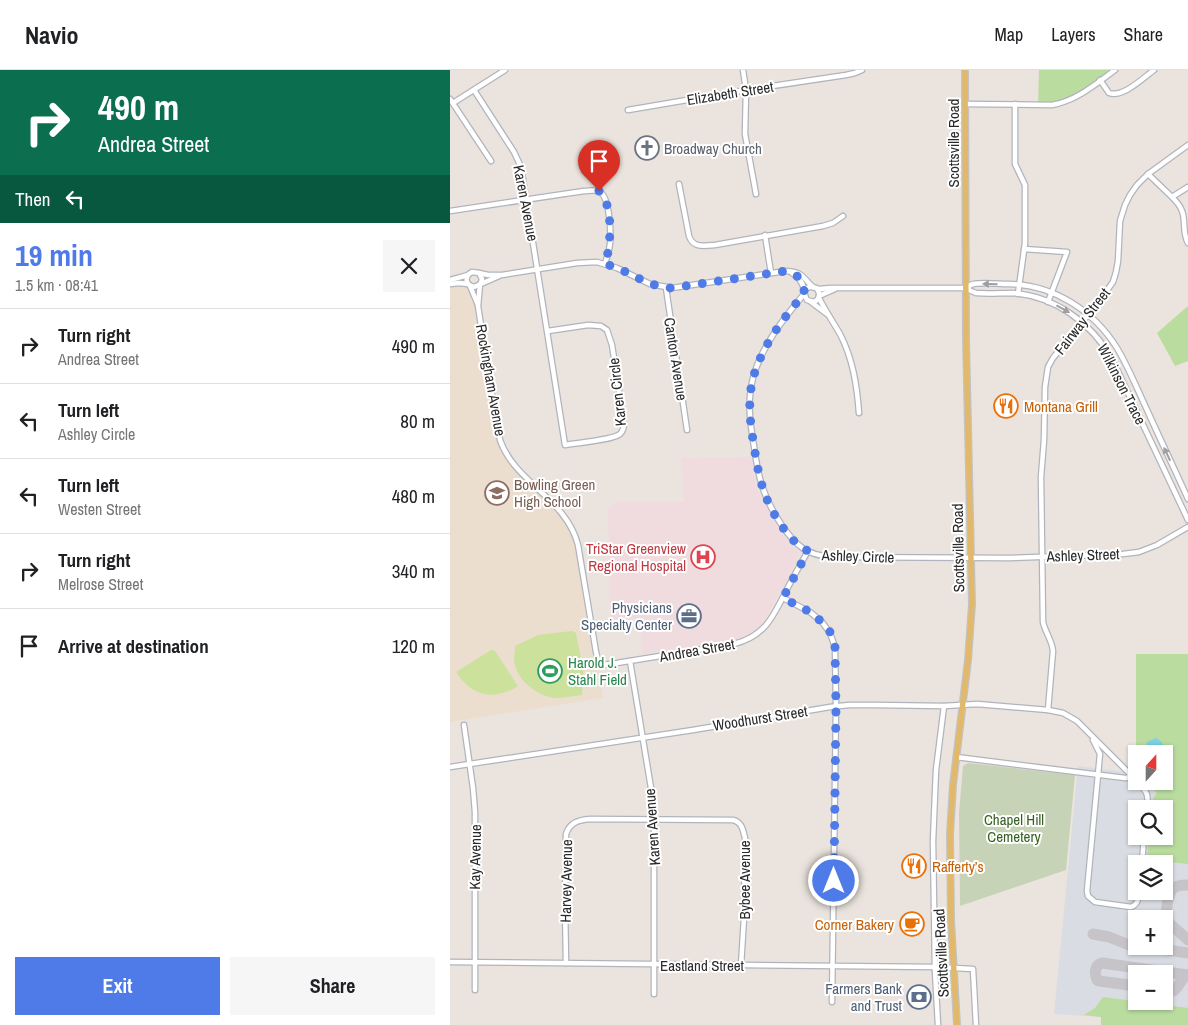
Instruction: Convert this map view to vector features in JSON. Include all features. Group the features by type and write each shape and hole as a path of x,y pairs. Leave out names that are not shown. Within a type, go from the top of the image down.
{"main road":[{"name":"Scottsville Road","path":"957,1025 950,875 950,834 956,757 971,629 965,70"}],"street":[{"path":"491,161 451,101 474,90 504,70"},
{"path":"743,70 746,90 745,134 756,194"},
{"name":"Elizabeth Street","path":"628,110 846,75 862,70"},
{"path":"966,104 1052,105 1065,102 1115,70"},
{"path":"1100,80 1108,92 1116,94 1126,90 1154,70"},
{"name":"Karen Avenue","path":"474,90 519,162 538,269"},
{"path":"1015,104 1015,164 1024,185 1024,249 1018,294"},
{"name":"Fairway Street","path":"1048,710 1053,645 1043,622 1041,477 1046,374 1052,358 1107,291 1116,272 1119,226 1125,205 1137,185 1148,174 1188,145"},
{"path":"1148,174 1177,203 1182,212 1185,236 1188,243"},
{"path":"598,191 601,178"},
{"path":"679,184 691,241 694,244 704,246 823,226 833,223 843,216"},
{"path":"1172,197 1188,187"},
{"path":"450,211 584,191 598,191 602,194 605,201 610,228 610,242 605,264"},
{"path":"765,236 771,273"},
{"path":"1024,249 1067,252 1048,302"},
{"path":"450,280 468,275 474,271 488,275 502,275 590,262 617,268 650,284 666,288 795,271 818,291 827,314 840,334 850,357 858,393 859,413"},
{"name":"Karen Circle","path":"538,269 566,445 614,437 622,433 624,423 612,345 607,330 601,326 588,325 548,331"},
{"path":"790,271 801,280 805,298 827,314"},
{"path":"479,273 482,277 480,284"},
{"path":"468,275 466,280 469,285"},
{"path":"450,284 460,283 476,287 502,275"},
{"name":"Wilkinson Trace","path":"1188,498 1120,353 1107,334 1088,315 1071,302 1051,292 1036,288 1020,285 974,283 966,288 974,293 1018,294 1035,297 1065,310 1082,322 1099,339 1112,359 1188,520"},
{"name":"Rockingham Avenue","path":"480,284 478,306 500,440 510,459 559,510 574,532 578,545 599,664"},
{"name":"Rockingham Avenue","path":"469,285 478,306"},
{"name":"Canton Avenue","path":"666,288 687,430"},
{"path":"804,293 809,288 966,288"},
{"path":"794,308 816,301 819,297 836,288"},
{"name":"Ashley Circle","path":"804,293 781,324 759,361 753,379 749,407 760,481 764,494 774,513 791,539 800,547 820,556 971,557"},
{"name":"Ashley Street","path":"971,557 1043,557 1131,553 1157,546 1188,527"},
{"name":"Andrea Street","path":"599,664 630,661 746,641 765,627 774,615 808,551"},
{"path":"783,598 814,615 830,632 834,641 836,706 832,1002"},
{"name":"Karen Avenue","path":"630,661 654,819 654,994"},
{"name":"Woodhurst Street","path":"450,767 836,706 944,706 977,704 1048,710 1068,716 1077,721 1128,772"},
{"path":"938,1025 932,841 936,770 944,706"},
{"name":"Kay Avenue","path":"464,725 476,812 475,990"},
{"path":"1090,734 1100,754 1088,896 1095,902 1131,906 1138,900"},
{"path":"956,757 1128,777"},
{"name":"Harvey Avenue","path":"566,963 566,834 568,827 576,821 584,820 654,819"},
{"name":"Bybee Avenue","path":"654,819 733,820 738,822 743,828 745,868 741,965"},
{"name":"Eastland Street","path":"450,962 954,967"},
{"path":"954,967 973,969 976,1025"}],"shaded area":[{"name":"Bowling Green High School","path":"461,284 470,287 474,299 500,437 506,453 571,526 584,576 603,698 450,722 450,286"},
{"name":"TriStar Greenview Regional Hospital","path":"751,457 760,496 781,533 798,553 797,560 774,604 756,631 743,638 728,642 642,654 640,618 610,620 608,509 615,502 684,502 681,458"},
{"path":"1078,766 1128,772 1128,790 1173,790 1173,780 1188,778 1188,1025 1101,1025 1101,1017 1054,1014"}],"green space":[{"path":"1039,70 1112,70 1071,99 1059,104 1038,105"},
{"path":"1188,306 1188,361 1175,366 1157,333"},
{"name":"Harold J. Stahl Field","path":"572,631 576,633 581,659 584,663 582,695 555,698 542,694 530,687 517,671 514,660 515,646 538,635"},
{"path":"491,650 495,651 518,686 509,691 492,695 484,694 469,687 456,672"},
{"path":"1136,654 1188,654 1188,864 1173,862 1173,855 1147,855 1148,845 1173,845 1173,800 1153,800 1157,793 1154,790 1173,790 1173,745 1136,745"},
{"name":"Chapel Hill Cemetery","path":"968,763 1075,775 1066,870 960,906 959,813 963,766"},
{"path":"1103,997 1128,1000 1128,1010 1173,1010 1173,1006 1188,1008 1188,1025 1101,1025 1101,1017 1084,1015 1095,1008"}],"water":[{"path":"1156,738 1163,745 1146,745 1147,742"}],"taxiway":[{"path":"1188,885 1178,886 1172,890 1166,912 1169,923 1188,940"},
{"path":"1093,934 1109,937 1128,945"},
{"path":"1173,951 1188,953"},
{"path":"1128,967 1102,963 1097,967 1096,975 1099,981 1128,985"},
{"path":"1173,973 1188,975"},
{"path":"1173,991 1187,975"}],"place":[{"name":"Broadway Church","path":"647,148"},
{"name":"Montana Grill","path":"1006,406"},
{"name":"Bowling Green High School","path":"497,493"},
{"name":"TriStar Greenview Regional Hospital","path":"703,557"},
{"name":"Physicians Specialty Center","path":"689,616"},
{"name":"Harold J. Stahl Field","path":"550,671"},
{"name":"Rafferty’s","path":"914,866"},
{"name":"Corner Bakery","path":"912,924"},
{"name":"Farmers Bank and Trust","path":"919,997"}],"route":[{"path":"599,191 604,196 610,228 609,250 605,264 650,284 666,288 692,286 786,271 790,271 798,277 803,284 804,294 781,324 759,361 753,379 749,407 756,461 760,481 768,504 791,539 808,551 783,598 818,618 830,632 835,647 834,881"}]}
